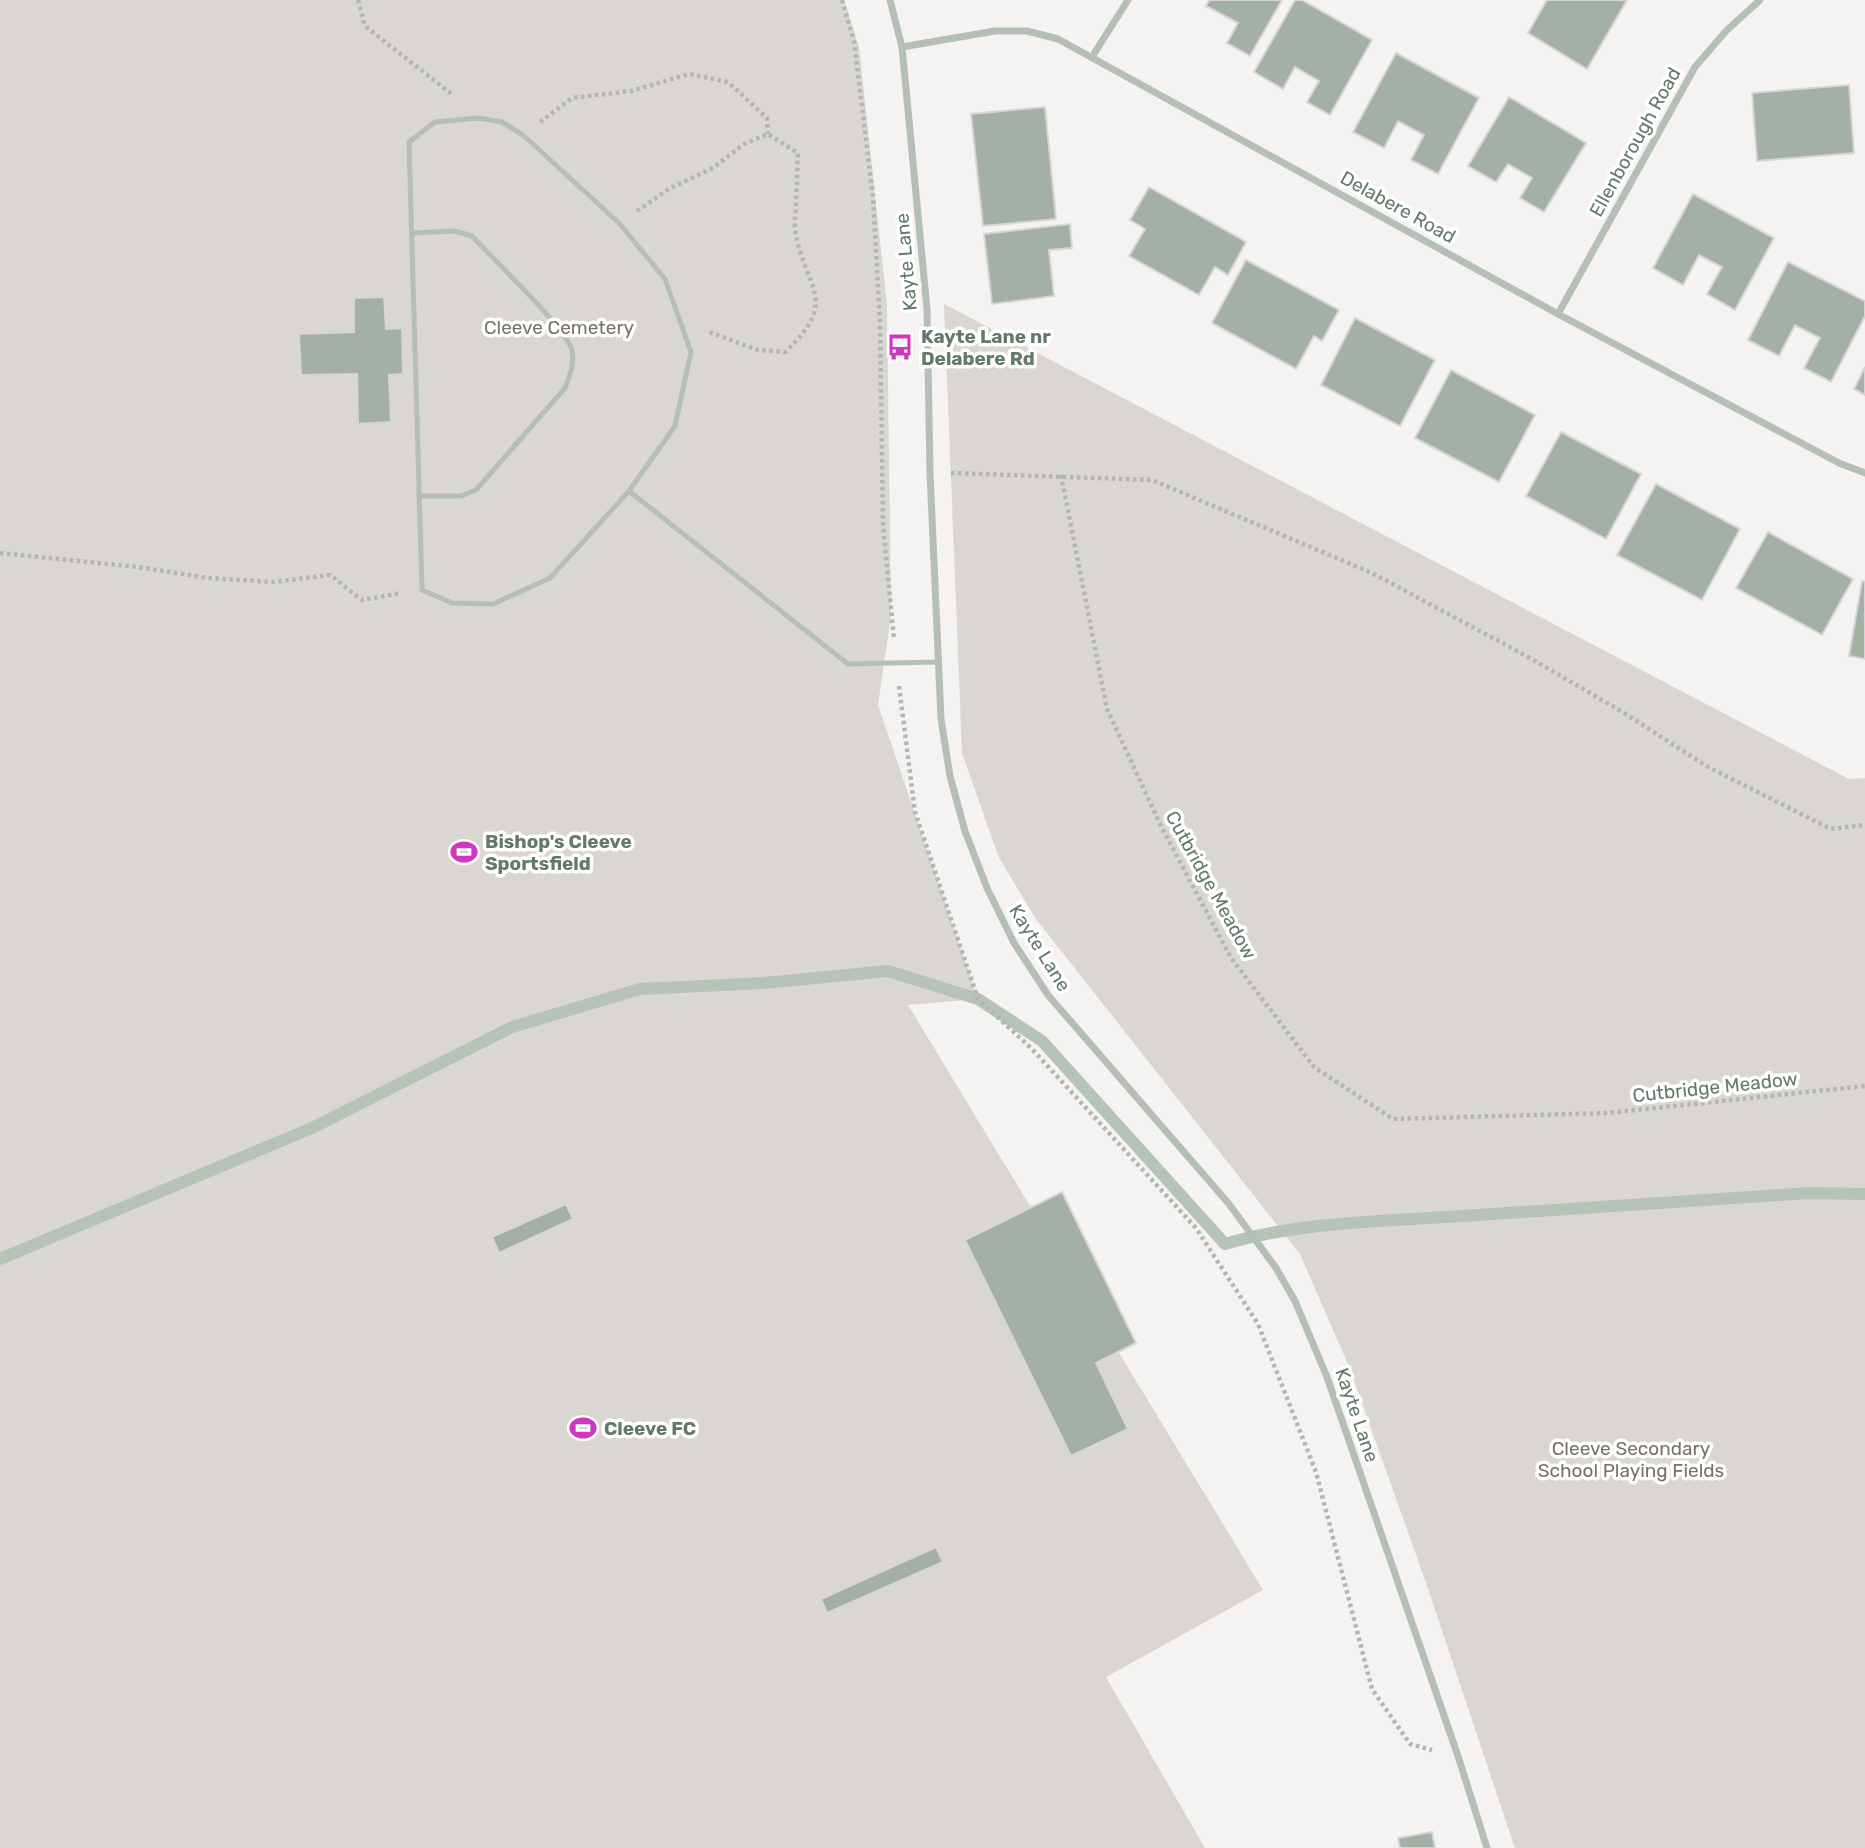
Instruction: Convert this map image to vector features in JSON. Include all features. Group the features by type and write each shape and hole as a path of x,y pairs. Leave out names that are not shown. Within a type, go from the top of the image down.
{"street":[{"name":"Kayte Lane","path":"890,0 902,47 927,309 930,472 941,719 950,776 965,831 987,888 1014,943 1048,995 1229,1204 1276,1268 1295,1301 1327,1377 1458,1756 1487,1848"},
{"path":"1091,57 1128,0"},
{"name":"Ellenborough Road","path":"1558,314 1695,67 1726,31 1760,0"},
{"name":"Delabere Road","path":"902,47 995,31 1027,31 1058,39 1558,314 1839,463 1865,473"}],"lane":[{"path":"478,118 502,122 523,135 619,223 665,279 691,352 676,426 629,491 550,578 493,604 452,603 422,590 419,496 409,142 435,122 478,118"},
{"path":"412,233 455,230 472,236 561,331 572,351 572,370 565,388 476,490 461,496 419,496"},
{"path":"629,491 848,664 937,662"}],"path":[{"path":"358,0 365,26 478,118"},
{"path":"842,0 854,41 873,197 880,322 883,525 896,664 915,812 978,999 1032,1049 1196,1228 1258,1324 1317,1472 1372,1689 1410,1744 1458,1756"},
{"path":"523,135 572,98 631,91 689,74 728,82 767,118 768,134"},
{"path":"619,223 669,189 713,168 744,144 768,134"},
{"path":"684,333 706,331 758,350 785,352 802,336 817,304 813,281 801,258 794,227 798,153 768,134"},
{"path":"930,472 1152,480 1372,573 1530,658 1621,711 1720,774 1831,829 1865,825"},
{"name":"Cutbridge Meadow","path":"1061,475 1107,709 1160,824 1231,958 1314,1067 1393,1119 1607,1113 1865,1086"},
{"path":"0,553 138,567 208,578 273,582 330,575 362,600 422,590"}],"green space":[{"name":"Cleeve Cemetery","path":"0,0 844,0 859,47 887,305 891,615 878,705 978,999 908,1005 1263,1590 1106,1677 1205,1848 0,1848"},
{"name":"Cleeve Secondary School Playing Fields","path":"944,304 1849,779 1865,778 1865,1848 1515,1848 1425,1580 1350,1369 1300,1254 1036,919 999,858 962,753"}],"building":[{"path":"1209,0 1282,0 1250,56 1227,43 1238,23 1206,6"},
{"path":"1295,0 1302,0 1372,40 1330,115 1307,102 1319,81 1295,67 1283,89 1254,72"},
{"path":"1547,0 1627,0 1587,69 1528,33"},
{"path":"1396,53 1479,98 1438,174 1411,160 1424,135 1398,121 1384,148 1353,132"},
{"path":"1849,85 1854,153 1757,161 1752,93"},
{"path":"1509,97 1586,143 1544,212 1520,198 1532,178 1508,164 1496,182 1468,166"},
{"path":"1045,107 1056,219 983,226 971,114"},
{"path":"1149,187 1246,242 1228,275 1215,267 1199,295 1129,256 1145,229 1130,220"},
{"path":"1693,194 1774,238 1735,310 1707,294 1722,267 1699,255 1683,285 1653,268"},
{"path":"1070,224 1072,248 1049,250 1054,296 992,304 984,234"},
{"path":"1246,260 1339,310 1322,341 1314,336 1296,369 1212,323"},
{"path":"1788,262 1865,301 1865,316 1831,382 1804,368 1820,338 1795,325 1779,356 1748,340"},
{"path":"384,297 386,329 402,328 403,374 389,375 391,422 358,424 357,374 301,375 299,334 354,332 354,298"},
{"path":"1355,318 1435,360 1400,426 1321,385"},
{"path":"1865,367 1865,395 1854,389"},
{"path":"1451,370 1535,415 1499,482 1415,438"},
{"path":"1561,432 1641,474 1606,539 1526,496"},
{"path":"1656,484 1740,529 1702,600 1617,555"},
{"path":"1768,532 1853,579 1822,635 1736,588"},
{"path":"1862,581 1865,582 1865,659 1849,656"},
{"path":"1062,1192 1136,1343 1096,1363 1128,1429 1071,1456 965,1240"},
{"path":"566,1204 573,1219 499,1253 492,1237"},
{"path":"936,1547 943,1562 827,1613 821,1599"},
{"path":"1432,1832 1435,1848 1400,1848 1398,1838"}],"waterway":[{"path":"0,1259 312,1128 512,1027 640,989 764,983 888,971 978,999 1042,1041 1225,1244 1282,1231 1342,1224 1808,1193 1865,1194"}],"place":[{"name":"Kayte Lane nr Delabere Rd","path":"900,347"},
{"name":"Bishop's Cleeve Sportsfield","path":"464,852"},
{"name":"Cleeve FC","path":"583,1428"}]}
